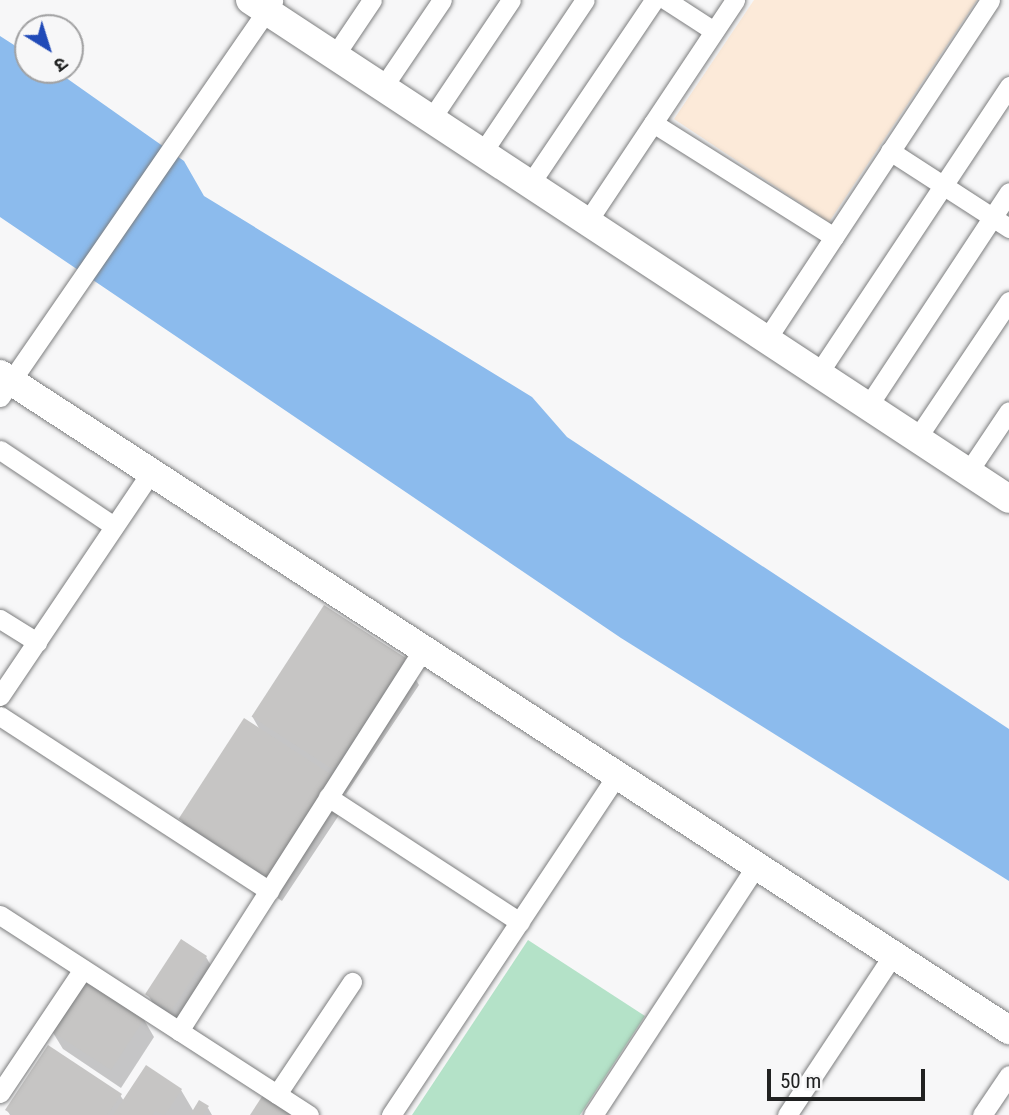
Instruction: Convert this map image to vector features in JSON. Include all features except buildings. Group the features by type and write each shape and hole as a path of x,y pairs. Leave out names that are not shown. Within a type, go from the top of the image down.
{"street":[{"path":"335,55 372,0"},
{"path":"383,87 442,0"},
{"path":"431,119 510,0"},
{"path":"482,153 585,0"},
{"path":"530,184 654,0"},
{"path":"666,0 714,31"},
{"path":"587,222 735,0"},
{"path":"766,340 990,0"},
{"path":"1009,499 482,153 263,4 185,129 4,384 151,472 1009,1030"},
{"path":"818,374 1009,86"},
{"path":"653,122 834,237"},
{"path":"890,151 1001,223"},
{"path":"868,406 1001,223 1009,192"},
{"path":"916,438 1009,301"},
{"path":"968,472 1009,411"},
{"path":"0,450 114,526"},
{"path":"0,696 151,472"},
{"path":"0,619 37,642"},
{"path":"179,1031 422,649"},
{"path":"0,716 269,891"},
{"path":"391,1115 617,775"},
{"path":"328,797 520,922"},
{"path":"593,1115 757,866"},
{"path":"0,915 309,1115"},
{"path":"787,1115 893,955"},
{"path":"0,1093 83,969"},
{"path":"277,1094 352,982"},
{"path":"982,1115 1009,1075"}],"shaded area":[{"path":"754,0 977,0 829,222 674,119"}],"green space":[{"path":"528,940 645,1016 580,1115 412,1115"}],"water":[{"path":"0,36 14,45 14,84 75,84 184,161 204,196 532,397 567,437 1009,729 1009,881 621,638 0,217"}]}
